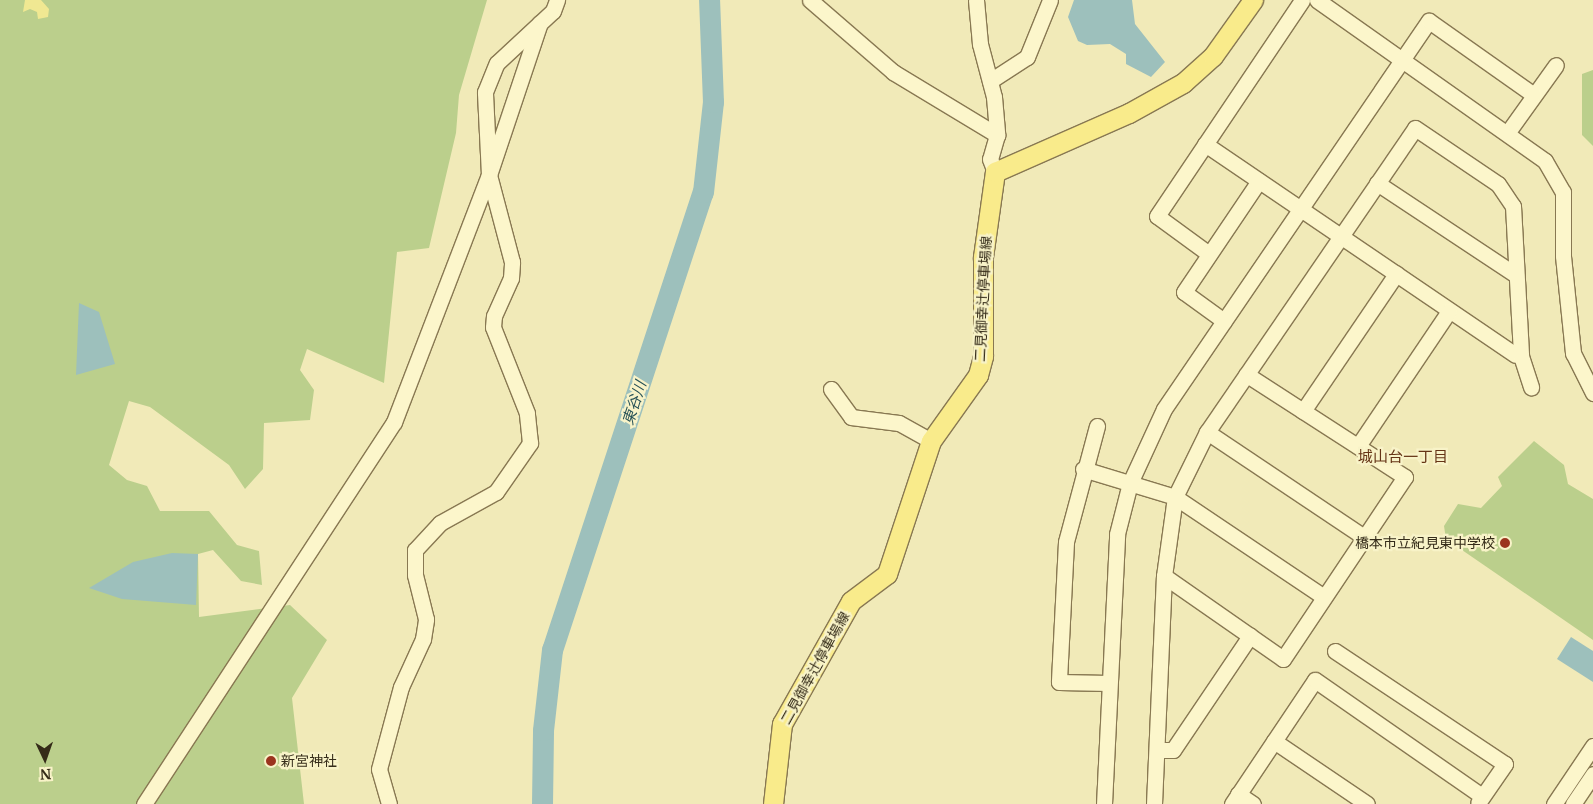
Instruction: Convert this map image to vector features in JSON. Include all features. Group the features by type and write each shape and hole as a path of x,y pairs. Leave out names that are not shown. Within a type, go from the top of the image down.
{"main road":[{"path":"995,172 1004,164 1129,113 1183,83 1212,56 1253,0"},
{"name":"二見御幸辻停車場線","path":"773,804 782,724 852,601 888,574 932,441 978,375 983,356 983,258 995,172"}],"street":[{"path":"144,804 394,422 489,175 546,0"},
{"path":"389,804 379,768 400,687 423,639 426,619 415,575 415,550 440,523 496,492 530,443 527,413 494,327 494,316 511,278 512,262 489,175 484,112 491,74 540,22 553,11 557,0"},
{"path":"810,0 893,72 997,135"},
{"path":"976,0 997,135 990,159 995,172"},
{"path":"990,81 1027,57 1050,0"},
{"path":"1209,254 1157,216 1302,0"},
{"path":"1318,0 1508,132 1545,161 1563,192 1563,256 1573,353 1593,393"},
{"path":"1104,804 1117,534 1130,483 1164,408 1302,210 1429,21 1534,95"},
{"path":"1508,132 1556,65"},
{"path":"1154,804 1158,750 1164,576 1175,497 1207,432 1415,128 1498,184 1513,206 1521,356 1531,387"},
{"path":"1205,144 1515,355"},
{"path":"1224,321 1184,292 1259,181"},
{"path":"1377,183 1516,275"},
{"path":"1303,411 1396,274"},
{"path":"1358,446 1449,310"},
{"path":"1164,576 1283,658 1405,477 1246,374"},
{"path":"831,389 851,417 899,423 932,441"},
{"path":"1097,426 1083,469 1066,542 1059,682 1109,682"},
{"path":"1207,432 1364,537"},
{"path":"1083,469 1175,497 1324,597"},
{"path":"1158,750 1173,750 1250,636"},
{"path":"1253,804 1235,799 1315,680 1480,800 1505,764 1335,651"},
{"path":"1274,741 1367,804"},
{"path":"1554,804 1593,746"},
{"path":"1573,804 1593,774"}],"green space":[{"path":"0,0 487,0 459,95 456,133 429,248 397,252 384,383 307,349 300,370 314,390 310,420 264,423 263,469 245,489 229,465 150,407 129,401 109,465 127,480 147,486 160,511 209,511 237,545 259,551 262,585 241,581 213,550 198,554 199,617 290,605 327,640 292,698 304,804 0,804"},
{"path":"1593,70 1593,146 1582,135 1582,74"},
{"path":"1534,441 1564,465 1568,484 1593,499 1593,640 1446,539 1444,526 1458,504 1481,508 1502,486 1498,477"}],"sand":[{"path":"25,0 41,0 49,9 48,17 38,19 37,12 30,9 23,12"}],"water":[{"path":"1074,0 1132,0 1135,24 1165,62 1151,77 1126,64 1126,54 1110,44 1087,45 1078,41 1068,17"},
{"path":"79,303 99,312 115,364 76,375"},
{"path":"172,553 198,554 196,605 122,599 89,588 133,562"},
{"path":"1571,637 1593,651 1593,682 1557,659"}],"waterway":[{"name":"東谷川","path":"542,804 543,730 552,650 703,192 713,102 709,0"}],"place":[{"name":"橋本市立紀見東中学校","path":"1505,543"},
{"name":"新宮神社","path":"271,761"}],"district":[{"name":"城山台一丁目","path":"1403,457"}]}
